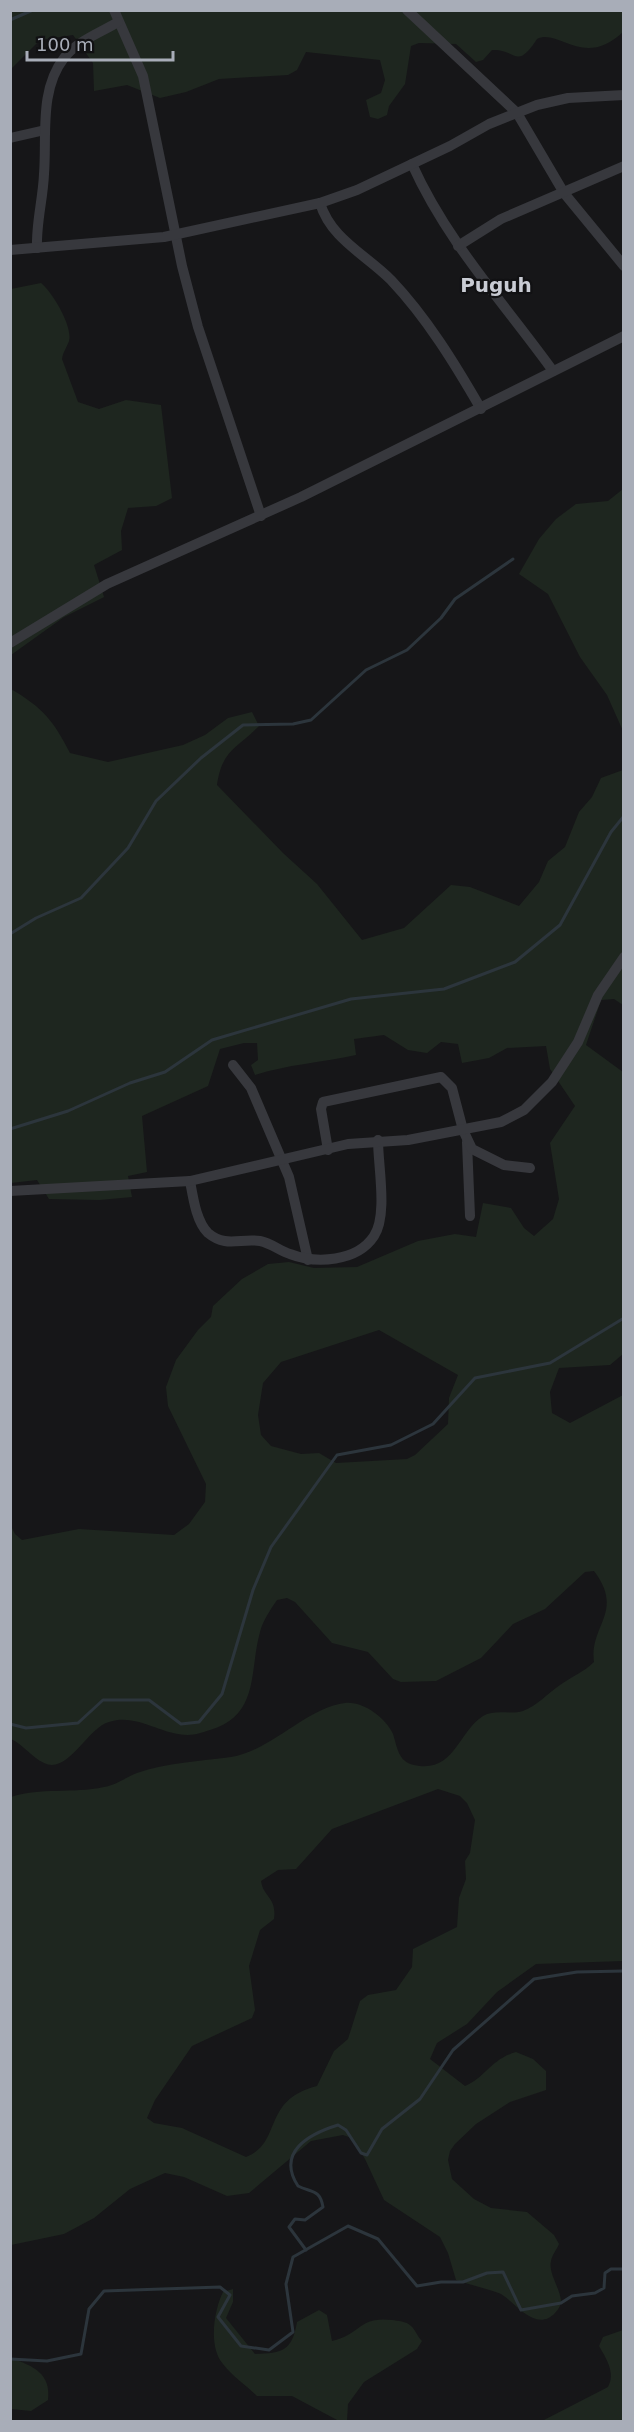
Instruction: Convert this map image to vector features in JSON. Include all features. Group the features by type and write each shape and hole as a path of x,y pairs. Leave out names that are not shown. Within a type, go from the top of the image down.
{"street":[{"path":"114,10 133,50 148,92 176,234 198,327 261,516"},
{"path":"407,10 517,113 564,193 624,266"},
{"path":"37,248 44,176 45,130 52,81 63,59 80,44 118,22"},
{"path":"10,250 137,240 176,234 320,203 357,190 489,124 517,113 558,99 624,95"},
{"path":"10,138 45,130"},
{"path":"412,164 458,246 552,371"},
{"path":"458,246 501,219 624,166"},
{"path":"320,203 333,230 390,280 428,326 481,409"},
{"path":"10,643 107,584 261,516 481,409 552,371 623,339"},
{"path":"10,1191 190,1181 378,1140 465,1135 501,1122 524,1110 537,1099 565,1063 598,995 624,957"},
{"path":"233,1065 251,1088 276,1153 282,1161 294,1193 308,1260"},
{"path":"328,1150 321,1109 323,1102 441,1077 452,1088 465,1135 472,1149 495,1162 530,1168"},
{"path":"465,1135 470,1216"},
{"path":"190,1181 204,1229 210,1235 228,1244 261,1241 308,1260 347,1256 373,1238 377,1230 380,1208 378,1140"}],"shaded area":[{"path":"623,10 624,31 610,42 597,47 574,46 545,37 537,39 525,54 520,56 492,50 483,60 476,62 456,44 419,43 411,46 405,84 389,106 387,115 378,119 370,117 366,100 381,93 385,80 380,60 306,52 297,70 288,75 219,79 186,92 160,98 127,85 94,91 93,63 73,35 40,40 11,69 10,11"},
{"path":"41,283 56,301 68,327 69,341 62,359 78,402 99,409 126,400 161,405 172,498 156,506 128,508 121,531 122,550 94,565 104,597 64,617 11,655 11,289"},
{"path":"623,489 623,731 607,695 580,657 548,594 519,574 539,539 556,519 576,504 608,501"},
{"path":"11,689 31,702 46,716 70,753 108,762 183,745 205,735 228,718 252,712 259,726 226,757 217,785 283,853 317,884 362,940 404,928 451,885 470,887 519,906 539,882 548,861 565,847 579,812 592,797 601,778 623,770 623,1005 614,999 601,1000 586,1045 623,1072 623,1354 610,1365 559,1368 550,1392 552,1413 570,1423 623,1395 623,1961 536,1964 497,1992 467,2024 437,2043 430,2059 465,2086 472,2083 500,2059 516,2052 533,2059 546,2071 546,2090 510,2102 476,2124 455,2144 448,2160 452,2179 474,2199 491,2208 527,2212 554,2235 559,2244 552,2257 551,2266 561,2301 555,2313 548,2318 541,2320 534,2318 501,2294 456,2280 448,2253 440,2237 384,2200 365,2159 352,2138 343,2135 311,2141 249,2193 227,2196 184,2177 165,2173 130,2189 94,2218 64,2234 11,2245 11,1797 34,1792 104,1787 137,1773 160,1767 246,1753 316,1713 345,1703 366,1708 385,1722 405,1761 414,1765 427,1766 438,1763 447,1758 474,1723 483,1716 528,1709 594,1662 596,1638 604,1618 606,1597 603,1585 594,1571 585,1572 545,1609 513,1624 481,1658 436,1681 401,1682 393,1679 368,1652 332,1643 295,1602 287,1598 277,1600 261,1628 253,1676 245,1703 226,1723 210,1730 188,1735 168,1732 129,1720 109,1722 93,1733 69,1757 53,1765 39,1760 11,1739 10,1524 15,1534 22,1540 79,1529 174,1535 189,1524 205,1502 206,1484 168,1406 166,1387 176,1360 198,1330 211,1317 213,1306 242,1279 268,1264 289,1262 314,1268 357,1267 418,1241 455,1234 476,1237 483,1203 511,1208 524,1228 534,1236 553,1219 559,1199 550,1143 575,1106 550,1069 546,1046 507,1048 489,1058 462,1063 458,1044 441,1042 427,1053 408,1050 384,1035 354,1039 356,1055 255,1075 251,1065 258,1060 257,1043 244,1043 220,1049 208,1086 142,1116 147,1172 128,1176 132,1197 99,1200 49,1199 37,1180 11,1183","holes":["379,1330 458,1375 449,1398 448,1424 415,1455 407,1459 336,1463 319,1453 301,1454 271,1446 261,1435 258,1415 263,1383 281,1362","438,1789 460,1796 467,1803 475,1820 470,1853 465,1861 466,1879 459,1898 457,1927 413,1949 412,1967 396,1990 368,1995 360,2001 348,2039 334,2051 317,2086 299,2092 287,2101 265,2142 257,2151 246,2157 182,2128 154,2123 147,2118 155,2100 192,2046 252,2018 255,2010 249,1966 260,1930 274,1919 274,1906 264,1891 261,1881 278,1870 296,1869 332,1829"]},
{"path":"233,2289 233,2302 226,2318 255,2354 273,2353 285,2348 292,2339 297,2322 319,2310 327,2315 332,2341 342,2338 366,2323 381,2319 407,2323 422,2341 417,2349 364,2382 348,2404 347,2421 339,2421 292,2396 257,2396 223,2364 215,2348 215,2318 223,2292"},
{"path":"623,2330 623,2421 542,2421 608,2387 611,2371 599,2346 603,2337"},
{"path":"11,2358 39,2372 47,2383 48,2400 31,2411 11,2409"}],"waterway":[{"path":"10,20 33,10"},
{"path":"10,934 36,918 81,898 128,848 156,801 201,758 243,725 293,724 311,720 366,670 407,650 441,618 455,599 513,559"},
{"path":"10,1129 68,1111 130,1083 165,1072 212,1040 351,999 444,989 515,962 560,925 611,832 624,816"},
{"path":"10,1724 26,1728 78,1723 103,1700 149,1700 181,1724 199,1722 222,1694 253,1590 271,1547 337,1455 391,1445 433,1424 475,1378 550,1363 624,1318"},
{"path":"306,2250 289,2227 295,2219 305,2220 323,2207 320,2197 315,2192 298,2186 292,2174 293,2154 299,2146 316,2134 338,2125 346,2130 361,2153 367,2155 382,2129 420,2099 453,2050 534,1979 577,1972 624,1971"},
{"path":"10,2359 47,2361 81,2354 89,2309 104,2291 220,2287 230,2295 218,2317 241,2346 269,2350 293,2332 286,2284 293,2257 348,2226 378,2239 417,2286 441,2282 463,2282 487,2273 503,2272 521,2310 561,2303 572,2296 595,2293 604,2288 605,2273 611,2269 624,2269"}],"district":[{"name":"Puguh","path":"496,285"}]}
